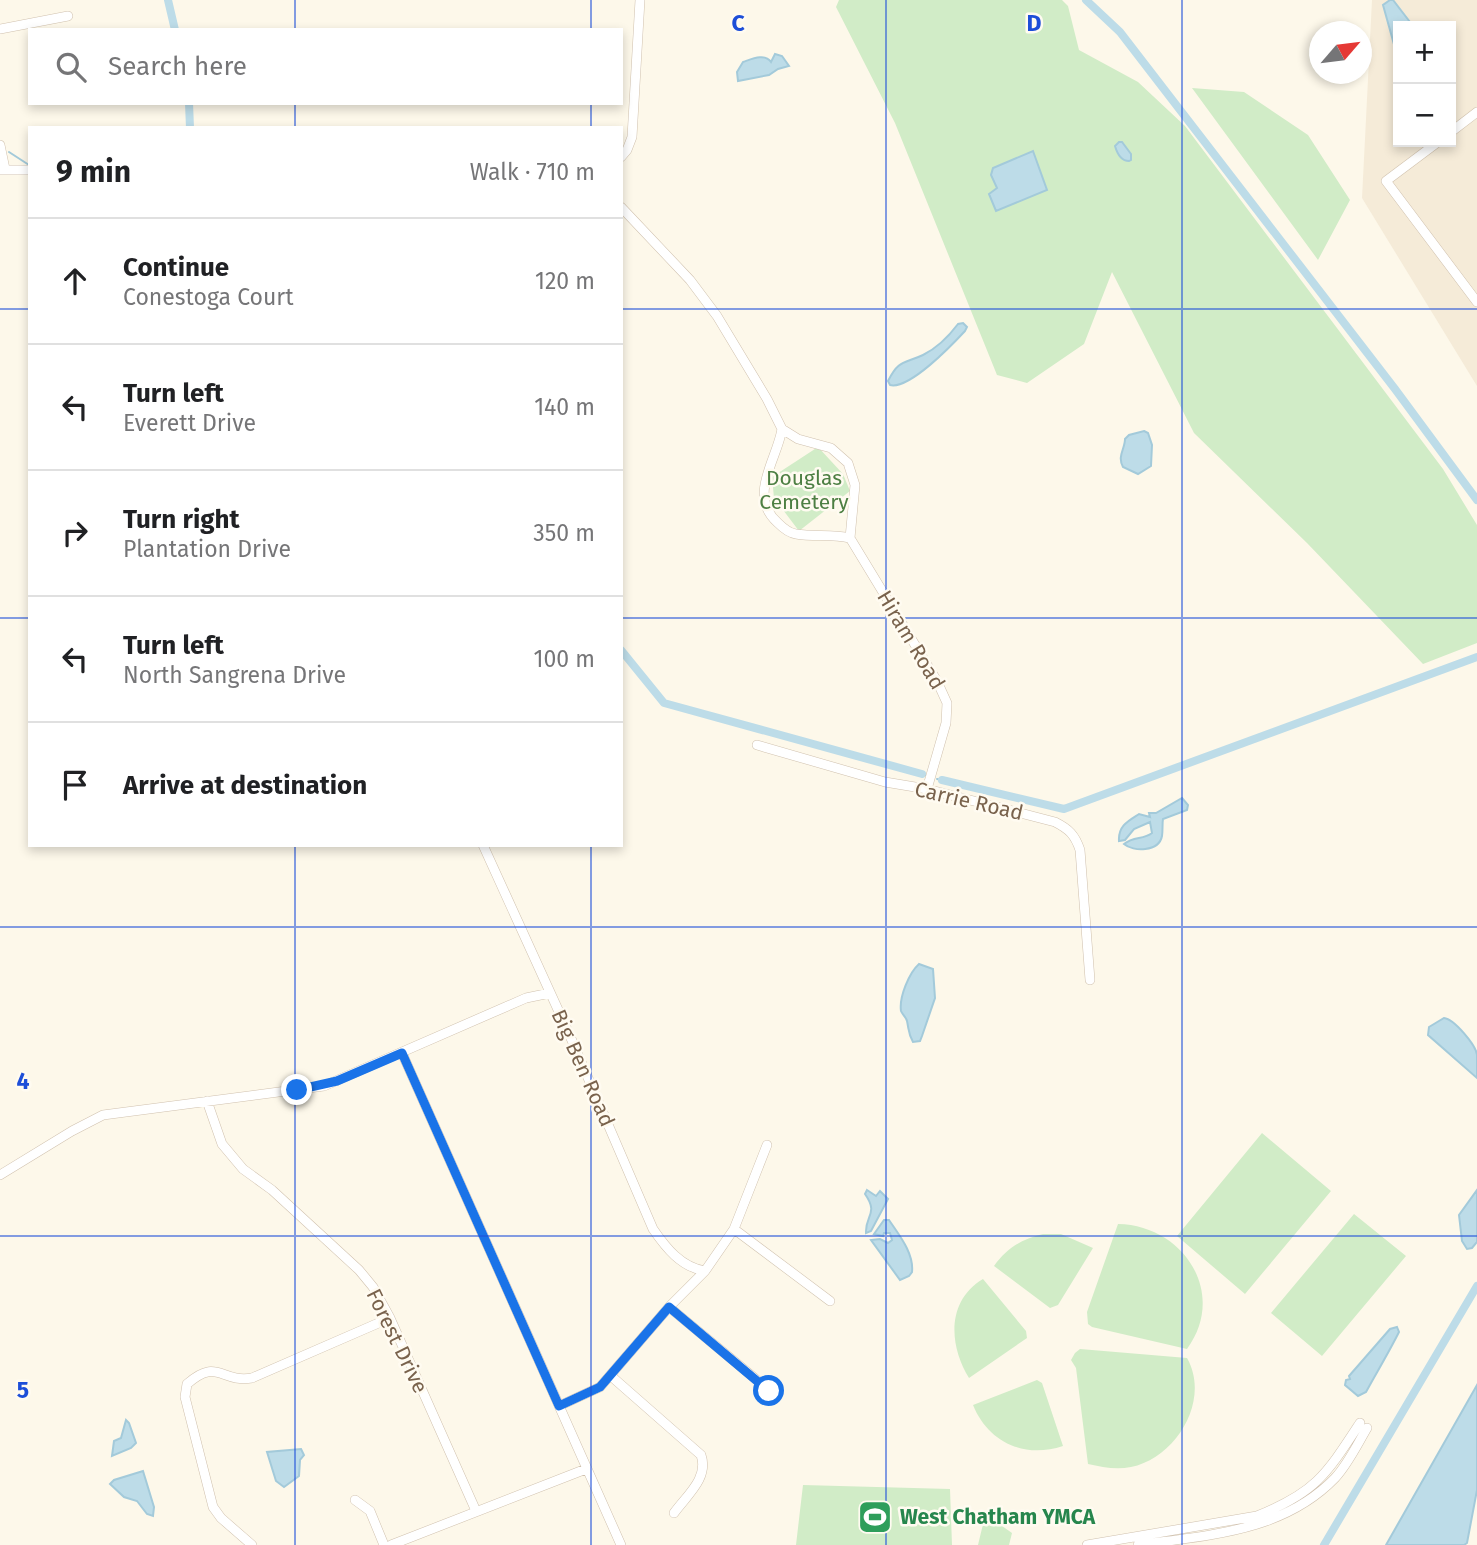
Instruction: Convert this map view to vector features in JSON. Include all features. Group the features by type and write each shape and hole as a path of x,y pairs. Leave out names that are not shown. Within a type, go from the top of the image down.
{"street":[{"path":"623,155 628,150 632,137 640,0"},
{"path":"0,29 68,16"},
{"path":"1456,128 1477,113"},
{"path":"0,145 3,169 28,170"},
{"path":"1431,147 1386,181 1477,302"},
{"path":"623,209 690,280 717,316 762,389 782,429 798,439 831,447 848,463 855,485 850,538 834,535 796,535 771,517 764,505 763,488 779,447 782,429"},
{"name":"Hiram Road","path":"850,538 937,681 947,703 946,723 928,789"},
{"name":"Carrie Road","path":"757,745 885,782 928,789 1055,822 1074,834 1080,850 1090,980"},
{"name":"Big Ben Road","path":"484,847 653,1228 666,1247 691,1268 705,1271"},
{"path":"0,1175 103,1115 324,1086 526,998 550,993"},
{"path":"402,1053 621,1545"},
{"name":"Forest Drive","path":"207,1101 222,1144 243,1169 272,1190 359,1270 373,1287 390,1318 475,1511"},
{"path":"559,1406 600,1387 669,1307 705,1271 734,1229 767,1145"},
{"path":"734,1229 830,1301"},
{"path":"669,1307 769,1391"},
{"path":"252,1545 221,1518 213,1507 185,1397 187,1384 200,1373 213,1370 228,1376 252,1378 390,1318"},
{"path":"611,1376 701,1456 703,1476 674,1513"},
{"path":"1087,1545 1256,1517 1282,1506 1319,1481 1363,1425 1353,1453 1335,1478 1307,1502 1281,1516 1232,1531 1138,1545"},
{"path":"391,1545 586,1469"},
{"path":"355,1500 370,1511 384,1545"}],"shaded area":[{"path":"1372,0 1477,0 1477,386 1362,198 1368,84 1372,84"}],"green space":[{"path":"839,0 1062,0 1068,6 1079,50 1138,82 1185,126 1443,469 1477,525 1477,643 1423,664 1307,543 1194,433 1112,272 1084,344 1027,383 997,375 895,123 836,7"},
{"path":"1192,88 1244,92 1308,135 1350,200 1318,260"},
{"name":"Douglas Cemetery","path":"818,447 843,474 850,491 799,531 774,498 772,477"},
{"path":"1262,1133 1331,1191 1245,1294 1177,1236"},
{"path":"1354,1214 1406,1256 1322,1356 1271,1313"},
{"path":"1118,1224 1141,1227 1162,1236 1179,1249 1192,1266 1200,1285 1203,1306 1198,1328 1187,1349 1088,1324 1087,1312"},
{"path":"1043,1234 1061,1234 1093,1248 1058,1305 1050,1308 994,1266 1015,1245"},
{"path":"983,1279 1026,1331 1027,1338 969,1378 958,1352 955,1325 962,1299"},
{"path":"1080,1349 1187,1358 1195,1391 1192,1409 1175,1440 1162,1452 1131,1467 1114,1468 1088,1464 1076,1368 1071,1360"},
{"path":"1037,1380 1042,1383 1063,1446 1035,1450 1009,1444 988,1429 973,1405"},
{"name":"West Chatham YMCA","path":"803,1485 950,1489 952,1545 796,1545"},
{"path":"984,1520 1002,1526 1012,1533 1009,1545 978,1545"}],"water":[{"path":"1393,0 1409,21 1393,21 1393,41 1383,5"},
{"path":"775,54 782,56 789,66 769,75 738,81 737,72 743,62 762,57 771,62"},
{"path":"1122,142 1131,154 1131,160 1124,160 1118,154 1115,146"},
{"path":"1033,151 1047,190 996,211 989,194 997,188 991,175 993,168"},
{"path":"963,323 967,327 965,331 930,365 908,381 890,385 888,381 899,365 933,349 958,324"},
{"path":"1144,431 1148,433 1152,445 1151,466 1138,474 1123,467 1121,456 1125,439 1129,435"},
{"path":"1182,798 1188,805 1187,810 1163,819 1162,836 1156,845 1139,849 1124,844 1152,833 1150,822 1134,829 1125,840 1119,841 1122,828 1131,819 1139,814 1150,817 1149,813 1156,813"},
{"path":"919,964 933,969 935,998 920,1041 913,1042 901,1005 906,986"},
{"path":"1444,1018 1459,1028 1473,1045 1477,1055 1477,1078 1428,1035 1429,1027"},
{"path":"867,1190 876,1196 880,1191 888,1199 871,1231 866,1233 871,1210 865,1194"},
{"path":"1477,1190 1477,1242 1467,1249 1462,1241 1459,1215"},
{"path":"884,1220 889,1220 911,1258 912,1272 900,1280 871,1240 880,1239 888,1243 892,1240 890,1233 884,1233 883,1236 874,1234"},
{"path":"1397,1327 1399,1332 1366,1392 1358,1396 1345,1385 1346,1380 1350,1379 1349,1376 1390,1329"},
{"path":"1477,1385 1477,1490 1467,1543 1386,1545"},
{"path":"126,1420 136,1443 112,1456 114,1441 121,1438"},
{"path":"301,1449 304,1455 300,1460 299,1476 284,1487 276,1481 267,1452"},
{"path":"143,1471 154,1507 153,1516 147,1514 137,1501 124,1497 110,1484 114,1480"}],"waterway":[{"path":"168,0 175,28"},
{"path":"1086,0 1120,32 1395,389 1477,500"},
{"path":"189,105 190,126"},
{"path":"9,152 28,164"},
{"path":"623,652 664,703 922,774"},
{"path":"942,780 1064,809 1477,657"},
{"path":"922,774 926,775"},
{"path":"937,779 942,780"},
{"path":"1324,1545 1477,1286"}],"place":[{"name":"West Chatham YMCA","path":"875,1517"}],"route":[{"path":"297,1090 324,1086 402,1053 559,1406 600,1387 669,1307 769,1391"}]}
